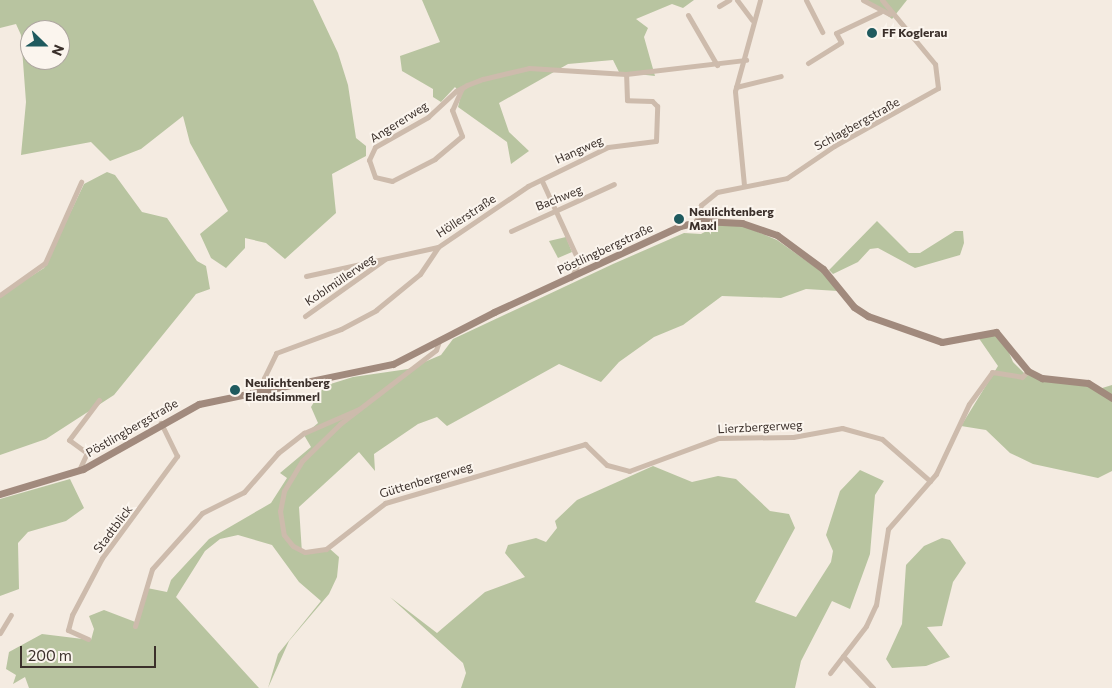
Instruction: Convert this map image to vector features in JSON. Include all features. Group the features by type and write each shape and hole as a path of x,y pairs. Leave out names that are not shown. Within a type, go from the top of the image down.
{"main road":[{"name":"Pöstlingbergstraße","path":"0,494 80,470 199,404 388,366 571,278 696,221 742,222 777,236 823,269 854,307 880,321 942,342 996,332 1028,371"},
{"path":"1028,371 1042,378 1088,383 1112,398"}],"street":[{"path":"719,6 729,0"},
{"path":"737,0 752,20"},
{"path":"744,185 736,86 746,60 752,20 760,0"},
{"path":"806,0 822,32"},
{"path":"863,0 880,12 889,14"},
{"name":"Schlagbergstraße","path":"696,221 699,208 711,196 744,185 787,178 834,146 936,91 940,79 935,64 889,14 882,0"},
{"path":"808,63 841,42 836,33 880,12"},
{"path":"688,14 716,65"},
{"name":"Angererweg","path":"462,88 452,110 462,136 435,159 392,181 375,177 369,164 373,149 428,117 462,88 529,68 626,74 746,60"},
{"name":"Hangweg","path":"542,181 608,147 656,142 657,106 652,101 627,100 626,74"},
{"path":"736,86 781,76"},
{"path":"542,181 558,212 579,262 571,278"},
{"name":"Höllerstraße","path":"264,391 264,378 276,353 341,330 376,310 424,269 438,247 542,181"},
{"path":"0,295 45,263 81,182"},
{"name":"Bachweg","path":"511,231 558,212 614,184"},
{"name":"Koblmüllerweg","path":"306,276 438,247"},
{"name":"Koblmüllerweg","path":"305,316 385,259"},
{"name":"Güttenbergerweg","path":"439,341 436,350 311,450 284,492 282,530 289,543 301,550 332,546 385,503 589,445"},
{"path":"830,673 876,605 888,528 930,481 969,404 992,372 1022,377 1028,371"},
{"name":"Pöstlingbergstraße","path":"80,470 87,453 69,440 99,400"},
{"path":"135,626 152,569 202,513 244,492 275,456 304,433 359,410"},
{"name":"Stadtblick","path":"88,639 68,630 68,623 102,558 175,462 177,450 162,424"},
{"name":"Lierzbergerweg","path":"589,445 607,465 630,470 718,438 794,437 842,428 882,439 930,481"},
{"path":"0,634 11,615"},
{"path":"843,656 872,688"}],"green space":[{"path":"0,0 313,0 338,53 348,85 356,138 366,146 366,156 332,174 336,213 285,259 266,243 245,238 245,248 226,268 211,258 200,234 228,211 190,143 183,116 141,149 110,161 91,142 21,155 26,102 24,70 70,70 70,20 20,20 20,33 16,24 0,28"},
{"path":"422,0 694,0 683,8 672,4 636,19 648,28 644,37 655,76 619,72 613,60 568,64 499,103 509,132 529,151 511,164 507,142 458,107 461,95 455,87 441,102 433,97 433,89 402,71 400,56 440,42"},
{"path":"867,0 907,0 892,19"},
{"path":"107,172 115,175 142,212 167,218 197,261 206,266 210,289 196,294 114,395 46,439 0,455 0,296 44,268 84,184"},
{"path":"877,221 909,253 920,253 955,231 963,231 964,243 960,255 915,268 878,248 870,249 858,262 833,274 829,270"},
{"path":"720,224 746,227 777,240 822,272 838,291 806,289 781,298 722,296 683,325 654,337 619,362 601,382 559,364 447,426 437,417 418,424 374,454 375,471 359,452 299,507 302,553 330,549 339,557 337,577 329,594 289,641 268,688 278,654 321,601 299,582 272,545 238,535 220,539 205,551 176,597 259,688 29,688 25,677 13,684 16,675 6,669 9,652 42,634 91,640 94,629 89,616 104,610 138,623 147,588 167,592 171,580 209,539 271,503 287,478 280,473 311,447 304,435 318,423 311,407 324,386 353,377 408,369 441,355 453,339 613,264 684,233 701,234"},
{"path":"566,237 572,252 558,258 549,241"},
{"path":"993,333 1004,341 1013,362 1024,373 1099,389 1112,385 1112,471 1098,478 1033,464 1010,453 986,430 961,426 998,366 978,337"},
{"path":"653,466 692,482 718,476 736,479 770,511 789,514 795,528 755,602 796,617 831,562 833,551 826,535 840,491 860,470 884,481 875,495 870,554 850,609 832,601 801,661 795,688 461,688 466,673 463,663 390,597 437,633 485,592 525,577 505,553 508,545 536,538 546,542 557,528 555,521 577,500"},
{"path":"70,479 84,508 66,521 28,532 18,543 19,589 0,596 0,499"},
{"path":"942,538 950,540 966,563 953,582 942,626 927,627 950,657 926,666 892,668 886,659 902,624 906,565 924,546"}],"place":[{"name":"FF Koglerau","path":"872,33"},
{"name":"Neulichtenberg Maxl","path":"679,219"},
{"name":"Neulichtenberg Elendsimmerl","path":"235,390"}]}
